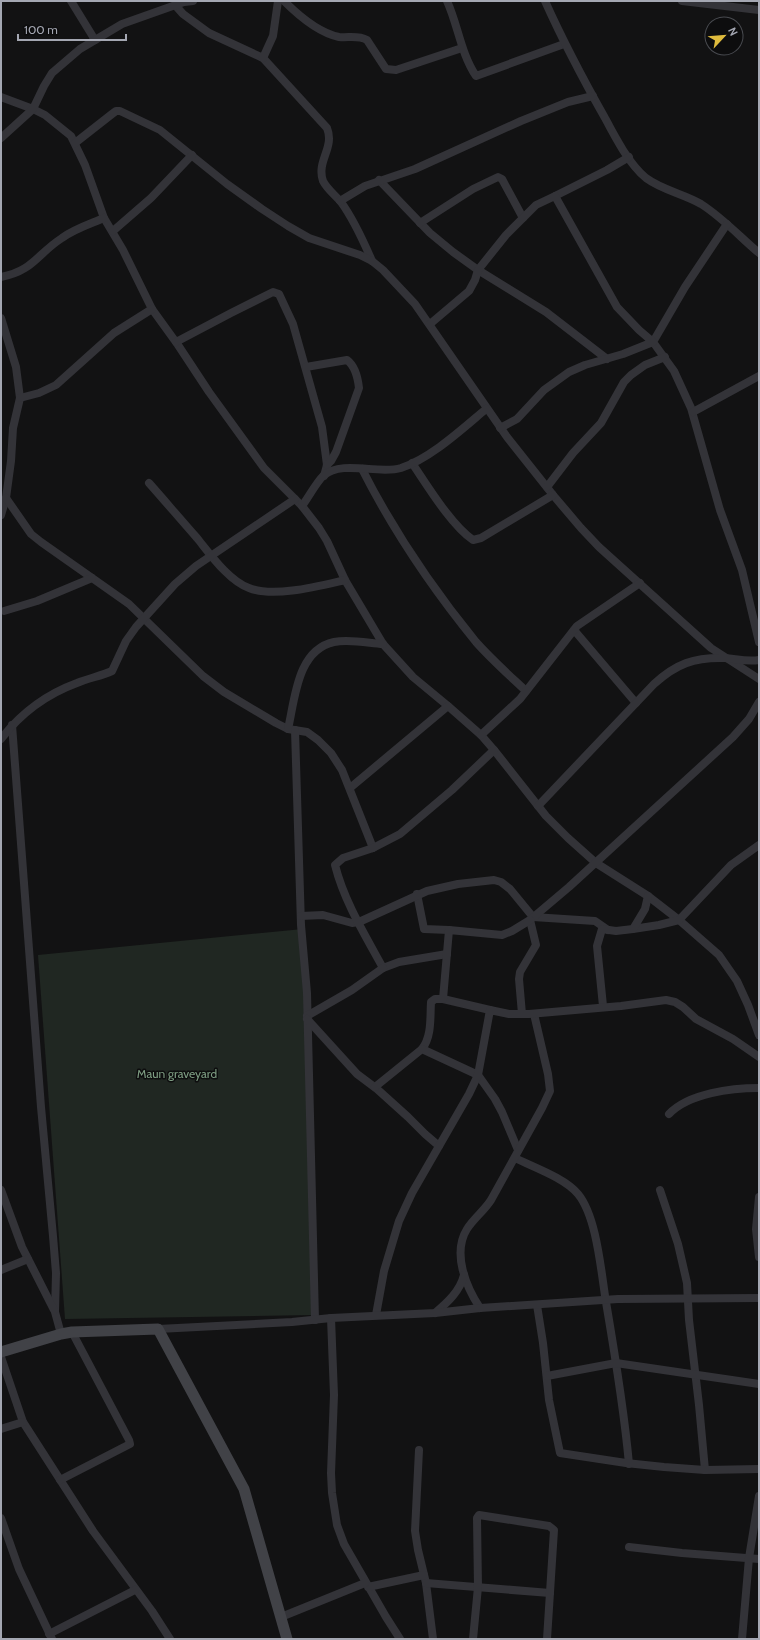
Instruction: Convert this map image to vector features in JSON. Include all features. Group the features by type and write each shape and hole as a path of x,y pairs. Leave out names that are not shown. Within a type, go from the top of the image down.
{"street":[{"path":"71,1 95,40"},
{"path":"1,138 33,109 52,73 80,49 122,24 184,2 193,1"},
{"path":"264,58 273,36 278,1"},
{"path":"284,1 299,15 318,28 339,37 362,37 367,40 386,69 396,70 462,48"},
{"path":"447,1 452,12 462,48 474,75 477,76 564,44"},
{"path":"545,1 564,44 615,136 645,177 700,204 757,249"},
{"path":"682,1 759,10"},
{"path":"175,5 183,14 209,33 264,58 327,128 330,140 322,168 323,180 340,201 360,231 372,261"},
{"path":"340,201 365,186 420,167 543,111 568,102 593,96"},
{"path":"1,97 45,115 71,136 104,218 113,231 152,309 252,451 269,472 302,506 327,541 345,580 383,644 413,677 480,735 494,750 538,806 568,838 596,863 648,896 679,920 719,955 737,981 759,1035"},
{"path":"75,143 116,111 120,111 160,130 227,184 288,226 310,238 360,255 372,261 402,289 430,324 500,428 546,487 600,547 698,638 759,680"},
{"path":"113,231 151,198 192,155"},
{"path":"430,324 469,291 478,270 506,235 536,205 608,170 629,157"},
{"path":"420,223 473,189 498,177 502,179 523,218"},
{"path":"379,180 420,223 442,243 478,270 546,312 607,359"},
{"path":"555,196 617,307 653,342 665,356 674,371 693,412 720,510 742,570 759,642"},
{"path":"1,277 10,276 26,269 47,249 64,236 104,218"},
{"path":"500,428 518,419 544,390 569,372 584,365 638,349 653,342 685,287 727,224"},
{"path":"176,342 273,292 279,294 293,324 322,427 326,465 324,476 302,506"},
{"path":"20,398 39,393 56,385 114,333 152,309"},
{"path":"1,318 16,367 20,398 14,428 6,498 1,515"},
{"path":"546,487 573,453 601,423 624,382 645,365 665,356"},
{"path":"306,367 347,360 351,363 360,388 336,452 331,461 326,465"},
{"path":"693,412 759,376"},
{"path":"324,476 343,469 392,470 401,468 437,448 486,409"},
{"path":"412,463 447,513 473,540 481,538 553,495"},
{"path":"362,469 392,523 438,591 476,642 526,692"},
{"path":"149,483 212,556 236,581 249,589 267,592 299,590 345,580"},
{"path":"6,498 20,519 36,538 129,604 145,618 184,658 219,688 239,702 276,723 292,729 307,732 318,740 342,770 373,848"},
{"path":"1,738 12,725 35,705 78,682 112,671 126,641 136,627 175,584 212,556 295,499"},
{"path":"4,611 37,601 92,578"},
{"path":"480,735 526,692 574,630 584,621 640,583"},
{"path":"574,630 636,703"},
{"path":"315,1320 307,1017 292,729 303,667 316,652 324,646 334,642 383,644"},
{"path":"538,806 662,677 679,665 691,661 725,658 742,661 759,660"},
{"path":"417,894 424,929 502,934 512,931 532,919 596,863 733,737 749,719 759,702"},
{"path":"350,788 448,706"},
{"path":"12,725 41,1107 56,1273 55,1312"},
{"path":"382,968 342,886 335,865 343,858 373,848 411,827 494,750"},
{"path":"603,1006 597,946 602,929 616,932 652,927 679,920 731,865 759,845"},
{"path":"301,916 323,915 352,923 359,922 417,894 458,884 494,880 501,882 510,889 532,919 536,945 520,972 519,978 522,1014"},
{"path":"633,929 645,910 648,896"},
{"path":"532,919 595,922 608,930"},
{"path":"443,999 449,930"},
{"path":"307,1017 352,990 382,968 399,962 447,954"},
{"path":"375,1087 422,1049 429,1033 431,1002 435,999 443,999 508,1014 534,1014 666,1000 683,1006 696,1019 759,1057"},
{"path":"376,1315 384,1270 399,1220 412,1193 478,1076 490,1010"},
{"path":"480,1308 471,1293 464,1275 461,1251 464,1236 467,1229 486,1208 517,1154 550,1091 550,1085 534,1014"},
{"path":"307,1017 357,1074 375,1087 439,1146"},
{"path":"422,1049 478,1076 502,1112 517,1154 578,1194 583,1203 595,1235 616,1363 630,1464"},
{"path":"669,1114 674,1109 709,1093 759,1088"},
{"path":"1,1190 4,1209 55,1312 61,1334"},
{"path":"660,1190 678,1244 687,1284 689,1320 696,1374 705,1470"},
{"path":"759,1197 756,1228 759,1257"},
{"path":"1,1270 28,1259"},
{"path":"435,1313 450,1300 460,1286 464,1275"},
{"path":"1,1352 72,1332 158,1329 376,1315 435,1313 480,1308 606,1300 759,1298"},
{"path":"537,1305 553,1422 560,1453 630,1464 705,1470 759,1469"},
{"path":"331,1318 334,1396 331,1473 334,1508 342,1540 400,1639"},
{"path":"158,1329 244,1489 287,1639"},
{"path":"60,1480 130,1444 72,1332"},
{"path":"1,1357 23,1422 94,1531 135,1590 152,1611 170,1639"},
{"path":"547,1376 616,1363 759,1384"},
{"path":"1,1429 23,1422"},
{"path":"419,1450 415,1527 418,1550 425,1579 433,1639"},
{"path":"742,1639 748,1558 759,1496"},
{"path":"473,1639 478,1587 477,1518 479,1515 549,1526 554,1530 547,1639"},
{"path":"1,1518 19,1568 50,1636 135,1590"},
{"path":"629,1547 759,1559"},
{"path":"281,1617 367,1585 425,1579 478,1587 550,1594"}],"green space":[{"name":"Maun graveyard","path":"303,929 314,1315 65,1319 38,955"}]}
